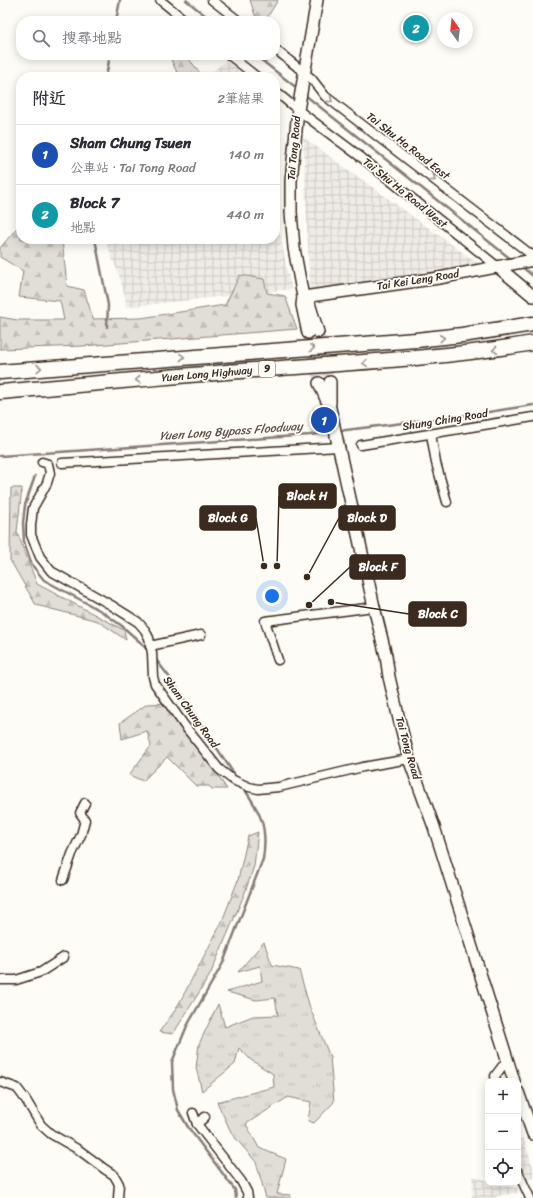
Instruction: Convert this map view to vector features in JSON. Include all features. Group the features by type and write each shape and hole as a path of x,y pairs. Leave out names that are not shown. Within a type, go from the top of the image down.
{"highway":[{"name":"Yuen Long Highway","path":"0,372 416,340 462,335 533,324"},
{"name":"Yuen Long Highway","path":"0,392 242,371 428,358 500,349 533,343"}],"street":[{"path":"160,0 180,16"},
{"path":"212,0 233,16"},
{"name":"Tai Tong Road","path":"313,332 302,305 303,297 294,248 291,212 291,181 298,108 317,0"},
{"name":"Tai Shu Ha Road East","path":"280,54 303,75 311,78 325,96 532,259"},
{"path":"235,60 251,72"},
{"name":"Tai Shu Ha Road West","path":"280,95 502,266 533,296"},
{"name":"Tai Kei Leng Road","path":"303,297 439,278 532,259"},
{"name":"Tai Tong Road","path":"325,383 335,434 386,656 389,677 409,759 434,827 513,1078"},
{"name":"Shung Ching Road","path":"361,445 533,417"},
{"path":"432,434 436,463 447,502"},
{"path":"62,463 339,447"},
{"name":"Sham Chung Road","path":"42,462 48,464 50,473 47,483 33,508 31,525 31,535 40,557 51,571 111,605 138,622 145,630 150,642 155,684 184,725 219,769 233,780 249,787 258,789 279,788 363,767 409,759"},
{"path":"278,660 265,621 374,607"},
{"path":"150,642 201,635"},
{"path":"63,880 72,854 81,835 85,820 80,813 85,803"},
{"path":"0,980 16,980 41,972 64,957"},
{"path":"495,1078 495,1076 507,1060"},
{"path":"0,1082 17,1088 41,1125 51,1134 79,1150 114,1175 119,1184 118,1198"},
{"path":"521,1100 533,1134"},
{"path":"194,1113 197,1124 241,1181 248,1198"},
{"path":"197,1124 205,1117"},
{"path":"521,1178 530,1198"}],"shaded area":[{"path":"226,61 240,72 212,72"},
{"path":"303,137 480,265 310,291"},
{"path":"280,235 292,289 126,307 120,278 107,244 280,244"},
{"path":"521,1138 523,1138 533,1167 533,1178 525,1181 521,1171"},
{"path":"473,1176 485,1180 485,1186 506,1186 517,1188 519,1192 497,1196 496,1198 472,1198"}],"green space":[{"path":"250,0 278,0 268,16 255,16"},
{"path":"171,60 190,60 199,72 177,72"},
{"path":"16,229 16,244 63,244 67,286 84,290 93,319 141,318 225,305 240,275 264,279 267,293 285,296 297,329 83,346 0,349 0,317 17,320 64,320 60,301 19,297 23,271 0,257 0,248"},
{"path":"11,488 22,488 17,532 37,584 124,630 126,640 98,621 36,605 10,560"},
{"path":"169,703 227,789 212,789 209,786 196,786 167,757 143,781 129,775 151,746 147,731 122,739 120,723 147,704"},
{"path":"258,832 254,866 244,895 210,975 173,1034 159,1032 176,1009 221,924 238,880 248,836"},
{"path":"264,942 272,965 299,970 310,1008 330,1057 334,1102 314,1123 308,1121 311,1102 288,1097 246,1124 259,1148 286,1159 277,1194 291,1195 290,1198 266,1198 256,1162 232,1134 217,1102 274,1087 273,1074 251,1060 239,1048 235,1064 202,1091 196,1068 199,1044 218,1004 225,1027 253,1016 278,1015 275,998 256,1000 227,992 262,981 260,966 238,972"}],"waterway":[{"path":"117,16 120,0"},
{"path":"186,0 206,16"},
{"path":"107,72 109,60"},
{"path":"261,60 276,72"},
{"path":"280,75 298,89"},
{"path":"305,95 512,260"},
{"path":"96,244 108,305 107,327"},
{"path":"521,266 533,276"},
{"name":"Yuen Long Bypass Floodway","path":"338,431 476,414 533,405"},
{"name":"Yuen Long Bypass Floodway","path":"0,456 310,435 333,432"},
{"path":"35,476 25,505 23,523 24,542 32,565 44,580 101,611 122,626 149,652"},
{"path":"154,657 173,682 238,780"},
{"path":"236,1198 235,1190 188,1127 178,1110 173,1089 172,1062 187,1026 223,963 263,859 265,838 262,821 259,813 243,787"}],"tunnel":[{"path":"318,332 330,382"},
{"path":"308,333 319,383"}],"place":[{"name":"Block 7","path":"416,28"},
{"name":"Sham Chung Tsuen","path":"324,420"},
{"name":"Block G","path":"264,566"},
{"name":"Block H","path":"277,566"},
{"name":"Block D","path":"307,577"},
{"name":"Block C","path":"331,602"},
{"name":"Block F","path":"309,605"}]}
